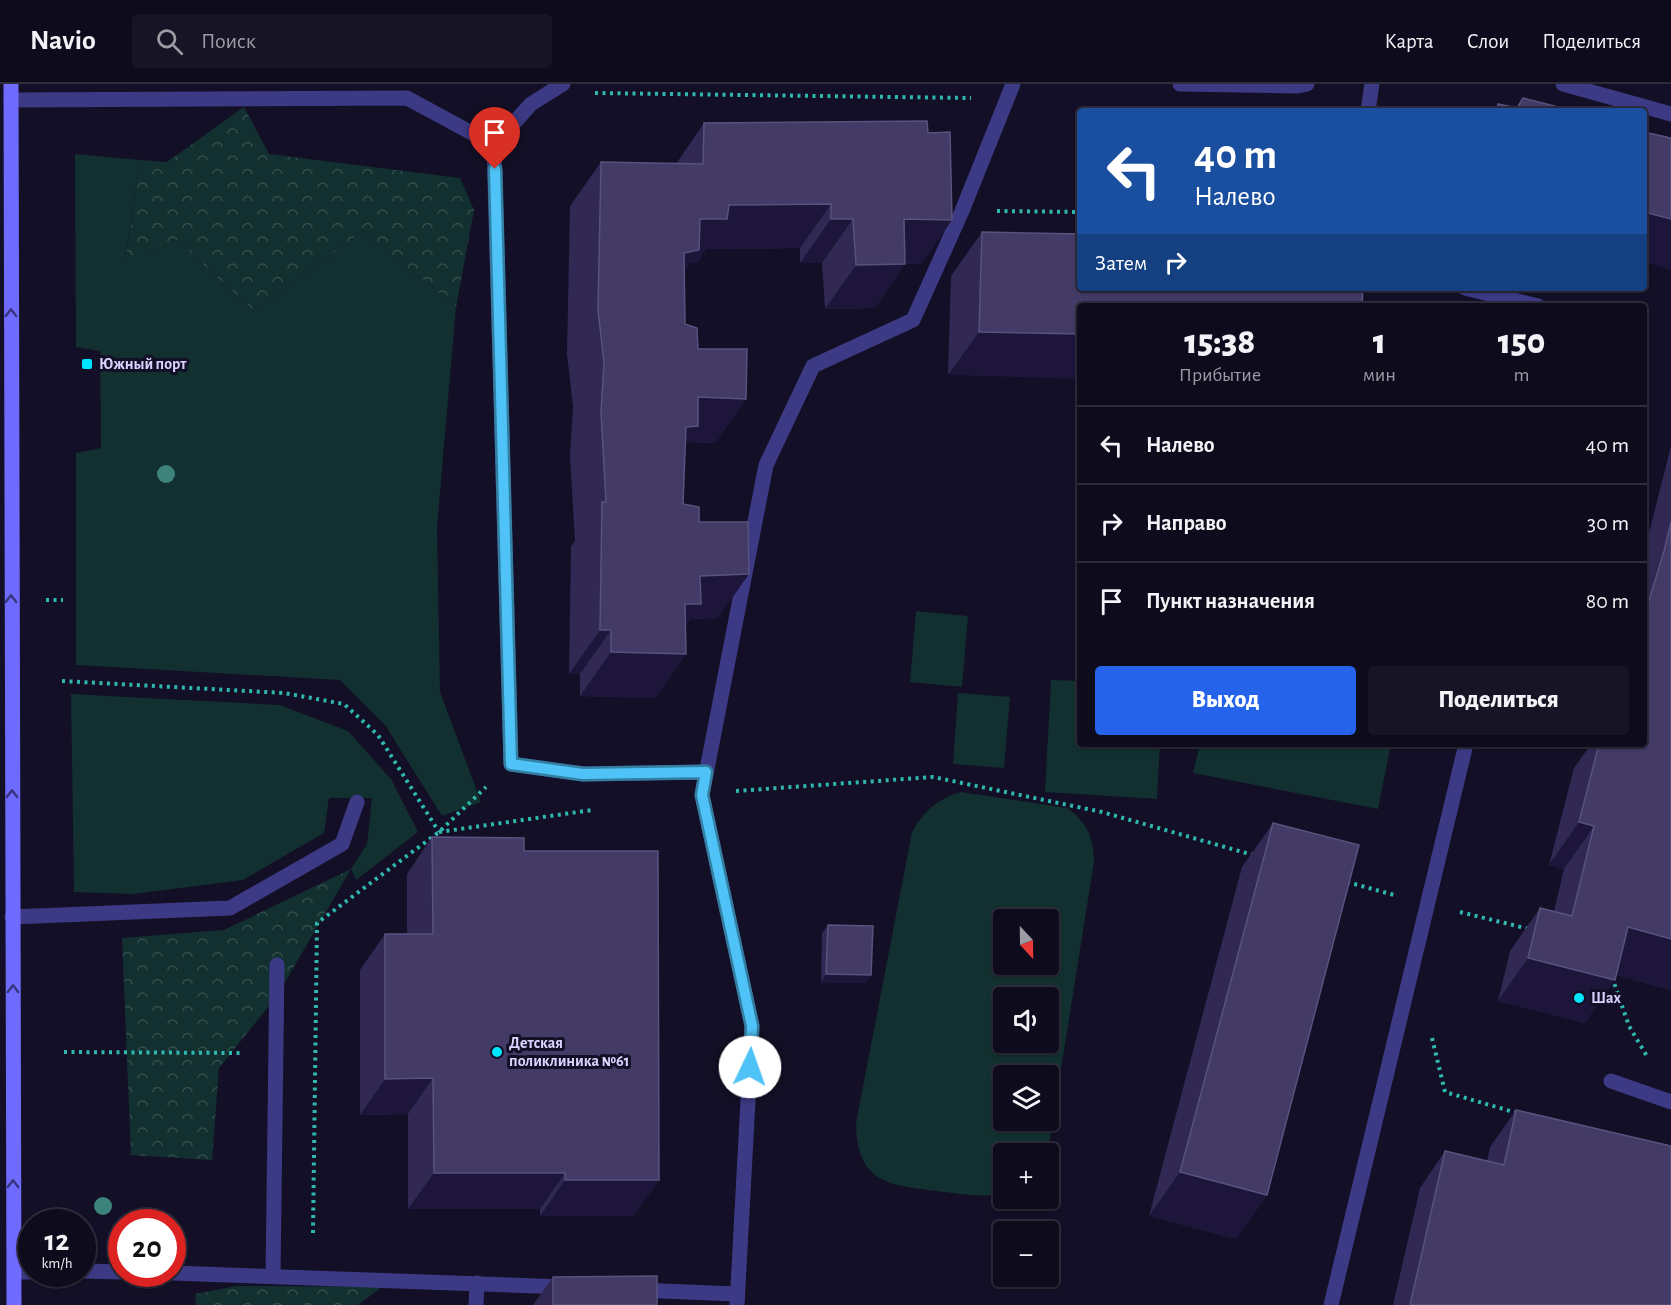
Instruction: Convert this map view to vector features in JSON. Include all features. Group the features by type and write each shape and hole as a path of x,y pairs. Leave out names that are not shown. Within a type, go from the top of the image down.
{"main road":[{"path":"11,84 14,1305"}],"lane":[{"path":"563,84 531,104 494,145 511,764 583,774 706,772"},
{"path":"1179,84 1296,86 1307,84"},
{"path":"1368,108 1372,84"},
{"path":"1563,84 1671,114"},
{"path":"11,100 105,91 407,98 494,145"},
{"path":"619,1289 737,1300 752,1026 702,795 766,465 813,366 913,320 962,211 1010,91"},
{"path":"1477,291 1526,303"},
{"path":"1331,1305 1465,747"},
{"path":"12,917 230,908 342,844 357,802"},
{"path":"273,1276 277,965"},
{"path":"1611,1081 1671,1102"},
{"path":"186,1274 584,1287"},
{"path":"477,1283 477,1305"}],"path":[{"path":"588,97 597,92 1010,91"},
{"path":"962,211 1077,212"},
{"path":"50,600 63,600"},
{"path":"62,681 284,693 344,704 378,735 440,832"},
{"path":"702,795 933,777 1102,812 1261,857"},
{"path":"313,1233 317,923 440,832 489,785"},
{"path":"440,832 599,809"},
{"path":"1340,880 1536,931"},
{"path":"1610,970 1629,1026 1653,1067"},
{"path":"1429,1027 1445,1092 1524,1115"},
{"path":"64,1052 208,1053"}],"green space":[{"path":"244,107 269,154 460,178 474,210 456,307 363,231 254,311 177,240 125,263 140,160 167,162"},
{"path":"75,154 140,160 125,262 177,240 254,311 363,231 456,307 437,527 440,692 481,802 442,816 385,725 340,680 76,665 76,453 101,448 100,351 76,347"},
{"path":"916,611 968,616 962,687 910,682"},
{"path":"1051,680 1077,681 1077,747 1160,747 1157,799 1045,792"},
{"path":"958,693 1010,697 1004,768 953,764"},
{"path":"71,694 280,705 348,731 391,779 418,832 356,880 351,869 367,844 372,798 329,798 324,833 243,880 133,894 74,892"},
{"path":"1199,747 1390,747 1378,809 1193,773"},
{"path":"961,792 1067,808 1080,819 1088,831 1094,853 1059,1082 1059,1065 993,1065 993,1131 1051,1131 1049,1143 993,1143 993,1194 981,1196 909,1187 881,1179 863,1160 858,1144 856,1123 912,832 921,818 945,798"},
{"path":"351,869 277,996 219,1068 212,1160 131,1155 122,938 224,930"},
{"path":"236,1286 382,1287 358,1305 196,1305 195,1294"}],"building":[{"path":"1523,98 1562,108 1517,108"},
{"path":"1498,104 1517,108 1497,108"},
{"path":"927,121 928,133 950,132 952,220 904,219 905,264 856,265 853,219 831,219 831,204 729,205 727,219 700,219 699,250 684,253 685,324 697,328 698,349 747,349 746,399 698,397 698,426 686,427 683,504 699,507 699,522 748,522 749,574 700,576 701,604 685,604 686,654 611,652 611,630 600,630 602,502 606,502 601,412 604,363 598,310 601,162 703,164 704,123"},
{"path":"1647,133 1671,138 1671,219 1647,213"},
{"path":"982,232 1077,234 1077,291 1363,291 1362,303 1077,303 1077,334 979,332"},
{"path":"1671,522 1671,939 1628,927 1615,980 1528,958 1540,908 1572,916 1594,826 1579,822 1598,747 1647,747 1647,607"},
{"path":"1273,823 1359,845 1267,1195 1180,1172"},
{"name":"Детская поликлиника №61","path":"432,837 524,838 524,851 658,851 659,1180 565,1180 565,1173 434,1173 433,1078 385,1079 385,934 433,934"},
{"path":"828,925 873,926 871,975 826,974"},
{"path":"1516,1110 1671,1146 1671,1305 1410,1305 1445,1151 1504,1165"},
{"path":"657,1276 657,1305 553,1305 553,1277"}],"place":[{"name":"Южный порт","path":"87,364"},
{"name":"Шах","path":"1579,998"},
{"name":"Детская поликлиника №61","path":"497,1052"}],"route":[{"path":"495,169 511,764 583,774 706,772 702,795 752,1026 750,1067"}]}
